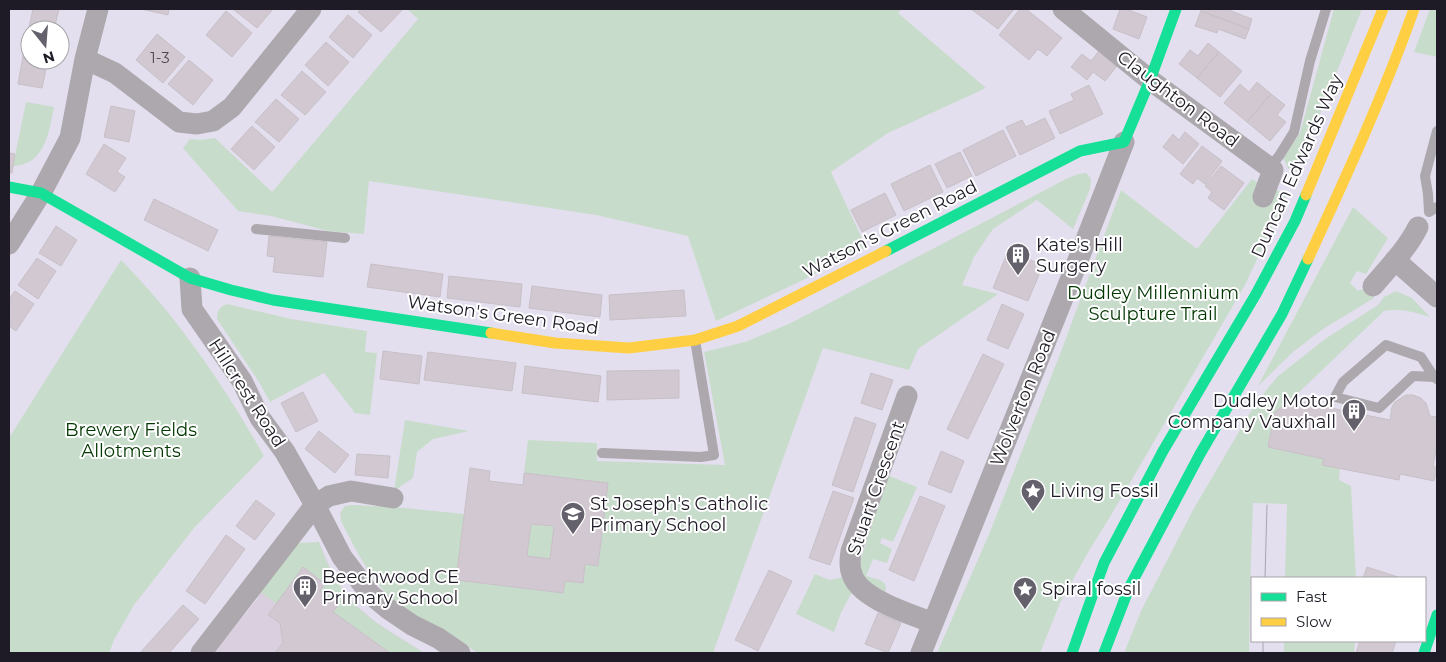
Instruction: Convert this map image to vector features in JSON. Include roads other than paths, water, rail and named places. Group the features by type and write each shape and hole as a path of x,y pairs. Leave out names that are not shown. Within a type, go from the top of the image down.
{"main road":[{"path":"1124,142 1150,80 1176,9"},
{"name":"Duncan Edwards Way","path":"1072,653 1104,563 1162,451 1192,404 1256,294 1294,221 1383,9"},
{"path":"1104,653 1129,588 1200,454 1282,314 1349,171 1399,52 1414,9"},
{"name":"Watson's Green Road","path":"9,187 41,193 190,278 231,290 273,300 555,343 629,348 695,340 738,326 939,226 1080,151 1124,142"},
{"path":"1424,653 1437,615"}],"street":[{"path":"9,244 41,193 70,138 85,59 98,9"},
{"path":"85,59 115,73 179,122 197,124 213,121 232,106 311,9"},
{"name":"Claughton Road","path":"1062,9 1150,80 1269,168"},
{"name":"Wolverton Road","path":"921,653 1124,142"},
{"path":"1263,197 1273,170 1269,168"},
{"path":"1374,286 1396,260 1428,215"},
{"path":"1396,260 1437,297"},
{"name":"Hillcrest Road","path":"190,278 192,309 242,381 260,418 285,452 342,557 370,594 387,608 460,653"},
{"name":"Stuart Crescent","path":"907,396 851,551 850,564 852,576 862,590 872,597 933,623"},
{"path":"201,653 315,505 329,496 350,491 393,498"}],"lane":[{"path":"1269,168 1294,132 1310,61 1326,9"},
{"path":"1428,215 1428,194 1425,176 1437,130"},
{"path":"256,229 345,238"},
{"path":"602,453 701,457 714,455 695,340"},
{"path":"1386,345 1421,357 1436,378 1414,376 1379,408 1335,397 1342,382 1386,345"},
{"path":"1351,412 1354,402"}],"tram line":[{"path":"1265,577 1267,505"},
{"path":"1263,642 1263,653"}],"place":[{"name":"Kate's Hill Surgery","path":"1018,276"},
{"name":"Dudley Motor Company Vauxhall","path":"1354,432"},
{"name":"Living Fossil","path":"1033,512"},
{"name":"St Joseph's Catholic Primary School","path":"573,535"},
{"name":"Beechwood CE Primary School","path":"305,608"},
{"name":"Spiral fossil","path":"1025,610"}],"park label":[{"name":"Dudley Millennium Sculpture Trail","path":"1153,303"},
{"name":"Brewery Fields Allotments","path":"131,440"}]}
